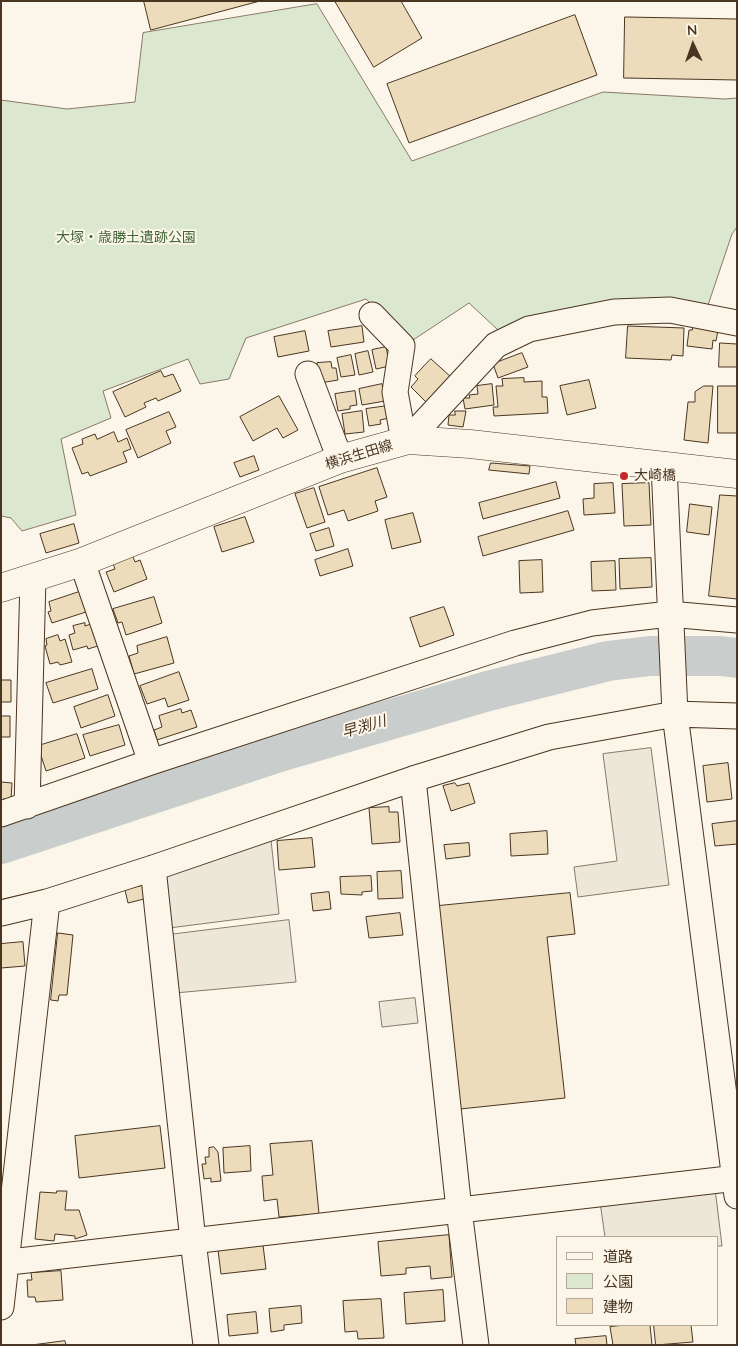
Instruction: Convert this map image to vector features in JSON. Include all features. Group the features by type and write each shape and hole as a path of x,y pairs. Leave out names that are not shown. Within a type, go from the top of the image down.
{"main road":[{"name":"横浜生田線","path":"1,588 82,562 340,459 406,440 470,444 737,474"}],"street":[{"path":"406,440 496,345 528,328 614,312 670,310 737,323"},
{"path":"372,316 402,346 395,392 406,440"},
{"path":"308,374 340,459"},
{"path":"3,1263 459,1210 736,1184 675,711 664,465"},
{"path":"82,562 151,762"},
{"path":"27,806 33,578"},
{"path":"1,814 151,762 515,643 592,623 670,618 737,620"},
{"path":"1,913 47,902 413,780 549,738 675,711 737,716"},
{"path":"413,780 459,1210 476,1345"},
{"path":"153,868 206,1345"},
{"path":"1,1307 3,1263 47,902"}],"green space":[{"name":"大塚・歳勝土遺跡公園","path":"317,4 412,161 603,92 725,99 737,98 737,227 732,234 707,308 498,330 469,303 410,342 366,299 246,338 229,379 200,384 188,359 103,391 111,418 61,439 76,515 22,531 11,518 1,516 1,100 67,109 135,102 143,33"}],"shaded area":[{"path":"651,748 669,885 578,897 574,867 617,861 603,754"},
{"path":"271,840 279,914 169,928 162,875"},
{"path":"289,920 296,982 175,993 168,935"},
{"path":"415,998 418,1023 382,1027 379,1002"},
{"path":"715,1188 722,1246 718,1246 718,1236 605,1236 600,1202"}],"building":[{"path":"144,1 260,1 151,30"},
{"path":"335,1 401,1 422,38 374,67"},
{"path":"575,15 597,75 409,143 387,84"},
{"path":"625,17 737,19 737,80 624,78"},
{"path":"362,326 364,342 331,347 328,331"},
{"path":"628,326 684,328 683,356 672,355 671,360 626,358"},
{"path":"693,327 718,330 716,341 713,340 712,349 687,346 689,330 692,330"},
{"path":"305,331 309,351 278,357 274,337"},
{"path":"720,343 737,344 737,367 719,367"},
{"path":"386,347 390,366 376,369 372,350"},
{"path":"368,351 373,372 359,375 355,354"},
{"path":"522,353 528,367 498,378 493,364"},
{"path":"351,355 355,375 341,377 337,358"},
{"path":"431,359 451,377 427,403 411,387 418,379 415,376"},
{"path":"331,362 332,368 336,368 338,380 320,383 317,363"},
{"path":"161,371 164,377 173,374 181,391 158,401 156,398 144,403 146,407 125,417 113,392"},
{"path":"524,378 524,382 542,381 542,397 547,397 548,413 494,416 493,407 498,407 496,386 503,386 502,379"},
{"path":"589,380 596,408 567,415 560,386"},
{"path":"382,384 385,401 362,405 359,389"},
{"path":"492,384 494,405 465,409 463,398 470,398 469,395 478,394 477,386"},
{"path":"704,386 713,386 708,443 684,440 688,402 695,402 695,392"},
{"path":"718,386 737,386 737,433 718,433"},
{"path":"355,391 357,405 350,406 350,409 338,411 335,394"},
{"path":"279,396 298,430 283,438 277,428 253,441 240,417"},
{"path":"387,406 389,418 380,420 381,424 369,426 366,409"},
{"path":"362,411 364,432 345,434 342,414"},
{"path":"455,411 466,411 463,427 448,425 449,415 455,415"},
{"path":"169,412 176,427 166,431 171,443 138,458 126,430"},
{"path":"114,432 118,442 127,438 131,449 123,452 127,462 90,476 88,472 82,474 72,448 83,444 82,439 95,434 97,439"},
{"path":"254,456 259,470 240,477 234,463"},
{"path":"491,463 530,466 529,474 489,470"},
{"path":"377,468 387,497 375,501 378,511 348,521 344,510 328,515 319,487"},
{"path":"556,482 560,498 483,519 479,503"},
{"path":"613,483 615,513 584,515 583,499 594,498 594,484"},
{"path":"649,483 651,525 624,526 622,484"},
{"path":"314,488 325,522 307,528 295,494"},
{"path":"720,495 737,496 737,599 709,596"},
{"path":"690,504 712,507 709,535 687,532"},
{"path":"568,511 574,530 483,556 478,537"},
{"path":"413,513 421,542 392,549 385,520"},
{"path":"245,517 254,542 222,552 214,527"},
{"path":"74,524 79,543 46,553 40,534"},
{"path":"329,528 334,546 316,551 310,534"},
{"path":"348,549 353,566 320,576 315,560"},
{"path":"132,554 135,562 140,560 147,579 114,592 106,572 115,569 112,561"},
{"path":"651,558 652,587 620,589 619,559"},
{"path":"542,560 543,592 520,593 519,561"},
{"path":"615,561 616,590 592,591 591,562"},
{"path":"82,591 89,611 52,623 48,612 51,611 49,602"},
{"path":"154,597 162,623 126,635 122,622 118,623 113,609"},
{"path":"444,607 454,635 420,647 410,618"},
{"path":"85,623 85,626 94,623 101,645 88,649 87,646 73,650 69,635 75,633 73,626"},
{"path":"58,635 60,641 65,639 72,662 60,665 58,662 50,664 45,646 47,645 46,639"},
{"path":"167,637 174,663 134,674 129,656 138,653 137,646"},
{"path":"92,669 98,689 53,703 46,683"},
{"path":"179,672 189,700 168,707 165,698 147,704 140,686"},
{"path":"1,680 11,680 11,702 1,702"},
{"path":"108,695 115,716 81,728 74,707"},
{"path":"181,709 182,713 191,710 197,727 157,740 154,730 162,727 159,716"},
{"path":"1,716 10,716 10,737 1,737"},
{"path":"119,725 125,745 90,756 83,735"},
{"path":"77,734 85,758 46,771 38,746"},
{"path":"728,763 732,799 707,802 703,766"},
{"path":"1,782 12,783 11,799 3,799 3,802 1,802"},
{"path":"455,783 457,786 469,783 475,803 451,811 443,786"},
{"path":"389,807 389,812 398,812 400,842 372,844 369,808"},
{"path":"737,821 737,844 715,846 712,824"},
{"path":"547,831 548,854 511,856 510,834"},
{"path":"312,838 315,867 279,870 277,841"},
{"path":"469,843 470,856 446,859 444,845"},
{"path":"401,871 403,898 378,899 377,872"},
{"path":"371,876 372,891 362,892 362,895 341,894 340,877"},
{"path":"145,885 148,898 128,903 125,890"},
{"path":"329,892 331,909 313,911 311,894"},
{"path":"570,893 575,934 547,937 565,1098 460,1109 438,906"},
{"path":"400,913 403,935 369,938 366,917"},
{"path":"58,933 73,935 67,995 59,995 58,1001 51,1000"},
{"path":"23,942 25,966 1,968 1,944"},
{"path":"160,1126 165,1168 79,1178 75,1136"},
{"path":"312,1141 319,1214 279,1217 277,1199 264,1201 262,1176 273,1175 270,1144"},
{"path":"250,1146 251,1171 224,1173 223,1148"},
{"path":"214,1147 218,1152 221,1181 211,1182 211,1178 204,1179 202,1164 206,1164 205,1157 209,1157 209,1148"},
{"path":"57,1191 67,1191 65,1210 79,1210 87,1235 75,1239 75,1236 55,1234 54,1241 35,1239 40,1192 56,1193"},
{"path":"449,1235 452,1277 431,1279 430,1266 406,1268 406,1274 381,1276 378,1242"},
{"path":"263,1245 266,1269 221,1274 218,1250"},
{"path":"61,1271 63,1300 36,1302 35,1297 28,1297 27,1280 32,1280 31,1273"},
{"path":"443,1290 445,1321 406,1324 404,1293"},
{"path":"381,1299 384,1338 358,1339 357,1331 345,1332 343,1301"},
{"path":"301,1306 302,1323 284,1325 284,1330 271,1332 269,1309"},
{"path":"256,1312 258,1333 229,1336 227,1315"},
{"path":"650,1326 652,1345 613,1345 610,1327"},
{"path":"654,1326 691,1326 693,1342 656,1345"},
{"path":"606,1336 607,1345 576,1345 575,1339"},
{"path":"65,1341 66,1345 32,1345"}],"waterway":[{"name":"早渕川","path":"1,844 279,752 488,691 608,661 650,656 720,656 737,658"}],"place":[{"name":"大崎橋","path":"624,476"}]}
